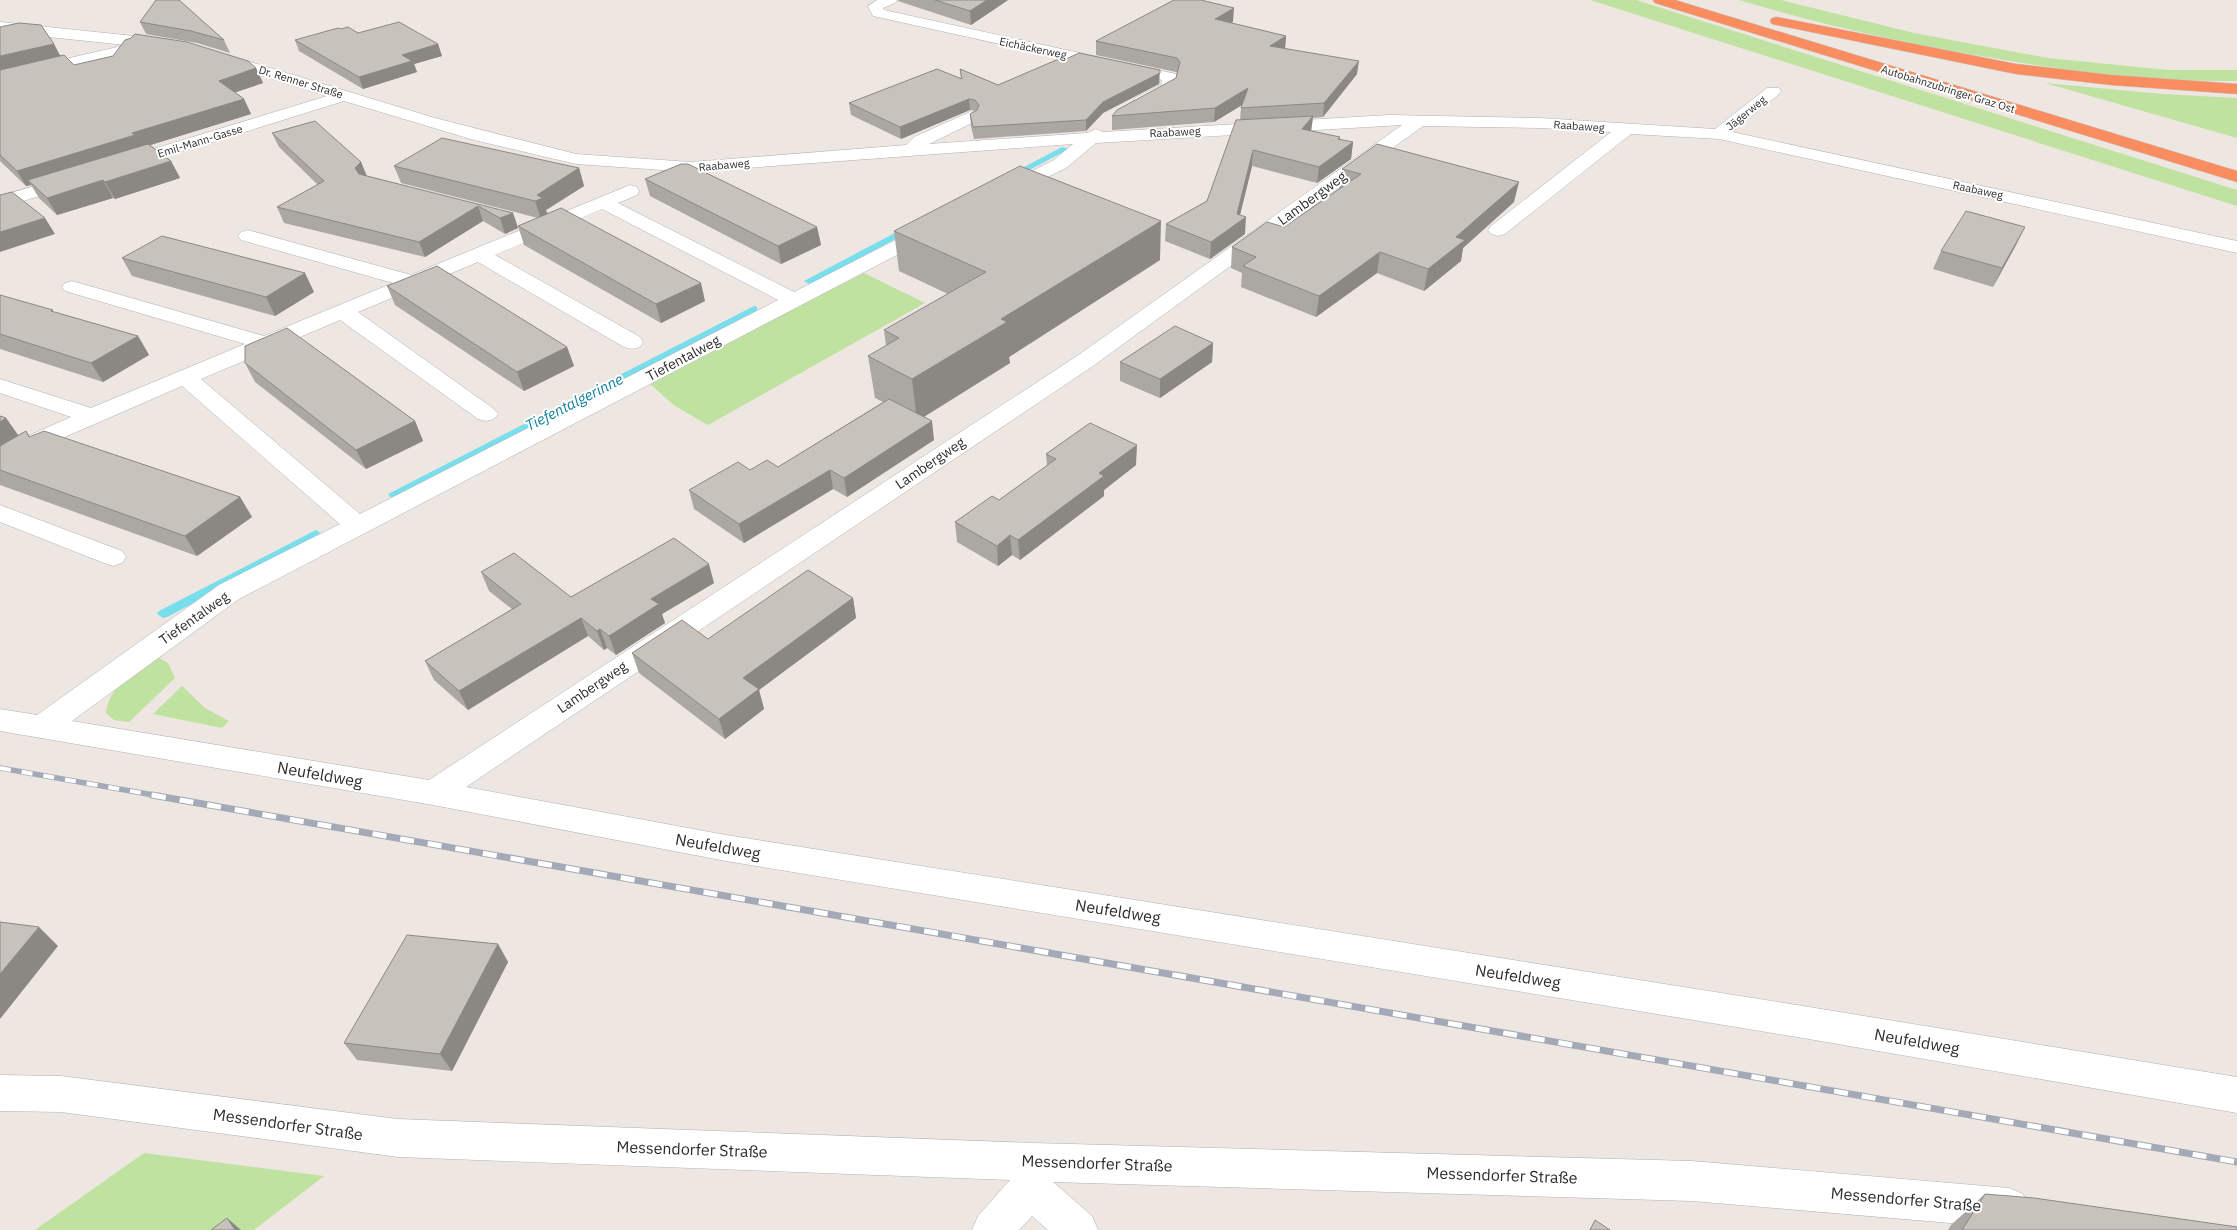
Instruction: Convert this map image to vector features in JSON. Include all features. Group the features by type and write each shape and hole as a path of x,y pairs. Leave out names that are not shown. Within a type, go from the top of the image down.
{"highway":[{"name":"Autobahnzubringer Graz Ost","path":"1660,0 2237,177"},
{"name":"Autobahnzubringer Graz Ost","path":"1702,0 2237,161"},
{"path":"1760,18 1827,30 1920,52 1987,64 2159,85 2237,89"}],"street":[{"name":"Eichäckerweg","path":"890,0 875,6 878,13 1170,77 1169,87 1127,110"},
{"path":"2,28 154,42 180,47"},
{"path":"0,79 154,42"},
{"name":"Dr. Renner Straße","path":"206,53 480,136"},
{"name":"Jägerweg","path":"1719,134 1774,91"},
{"name":"Emil-Mann-Gasse","path":"103,171 343,96"},
{"path":"910,150 920,141 970,117"},
{"path":"990,200 1060,164 1093,137 1110,119"},
{"name":"Raabaweg","path":"480,136 576,159 691,167 1093,137 1389,120 1540,123 1719,134 2237,247"},
{"name":"Lambergweg","path":"433,793 1085,361 1419,121"},
{"path":"1498,230 1626,129"},
{"path":"0,202 84,176"},
{"path":"0,462 27,445 92,416 630,191"},
{"path":"602,202 794,300"},
{"path":"513,220 541,227"},
{"name":"Tiefentalweg","path":"41,728 229,592 946,222"},
{"path":"248,236 413,282"},
{"path":"479,254 632,342"},
{"path":"72,287 264,344"},
{"path":"342,311 486,414"},
{"path":"185,376 359,526"},
{"path":"0,386 92,416"},
{"path":"0,514 113,557"},
{"name":"Neufeldweg","path":"0,720 433,793 726,848 1774,1017 2237,1095"},
{"name":"Messendorfer Straße","path":"0,1093 61,1094 398,1138 1032,1175 1692,1181 2046,1211"},
{"path":"992,1230 1032,1175"},
{"name":"Messendorfer Straße","path":"1032,1175 1078,1230"}],"green space":[{"path":"1590,0 1636,0 2237,190 2237,206"},
{"path":"1739,0 1781,0 1914,33 2048,58 2168,70 2237,70 2237,81 2176,80 2084,72 1961,53 1802,18"},
{"path":"2045,83 2163,94 2237,98 2237,138"},
{"path":"864,273 925,303 708,425 675,406 649,383"},
{"path":"156,656 168,663 175,678 129,722 114,720 106,713 112,695 124,680"},
{"path":"182,686 205,708 229,721 222,728 153,714"},
{"path":"144,1153 324,1176 254,1230 35,1230"}],"building":[{"path":"156,0 179,0 224,40 191,31 140,22"},
{"path":"935,0 987,0 970,11"},
{"path":"1174,0 1201,0 1234,8 1215,19 1286,36 1270,46 1359,61 1324,103 1241,108 1248,88 1215,108 1112,116 1117,110 1176,78 1180,62 1177,58 1096,41"},
{"path":"399,22 438,44 402,55 412,61 359,77 295,40 338,28 348,27 358,33"},
{"path":"19,23 41,25 54,44 0,56 0,27"},
{"path":"135,34 187,42 248,61 256,68 219,81 244,99 17,171 0,155 0,70 64,55 74,65 113,56 125,40"},
{"path":"1079,53 1160,70 1160,73 1103,102 1086,120 973,127 970,114 977,110 979,105 975,100 969,99 900,127 849,103 937,69 962,79 960,69 998,85 1061,58 1066,59"},
{"path":"1313,116 1302,129 1340,137 1338,139 1353,142 1319,167 1253,150 1237,214 1246,217 1211,242 1166,224 1207,201 1236,120"},
{"path":"315,121 361,162 355,168 359,174 513,213 500,218 478,206 419,242 277,207 324,181 272,133"},
{"path":"442,138 579,168 537,195 543,198 535,201 394,166"},
{"path":"148,144 171,161 47,198 28,180"},
{"path":"1377,144 1519,182 1456,237 1465,240 1428,269 1380,252 1319,296 1243,266 1256,257 1232,247 1267,222 1284,227 1361,174 1342,169"},
{"path":"681,164 688,164 817,227 778,246 645,179"},
{"path":"1020,166 1161,221 1001,319 1007,322 912,379 868,356 899,338 884,330 986,272 894,231"},
{"path":"12,192 45,218 0,232 0,195"},
{"path":"561,208 701,283 656,304 518,226"},
{"path":"1966,211 2025,227 2002,268 1941,251"},
{"path":"162,236 305,273 266,297 122,258"},
{"path":"437,266 567,347 517,372 387,286"},
{"path":"0,295 138,336 91,363 0,334"},
{"path":"1175,326 1213,343 1160,379 1120,362"},
{"path":"287,328 415,421 356,450 245,363 245,346"},
{"path":"889,399 932,421 844,478 830,470 739,524 689,490 738,462 750,470 767,460 778,467"},
{"path":"0,416 6,418 0,422"},
{"path":"1090,423 1137,445 1099,473 1104,476 1018,540 1010,535 997,546 955,522 992,496 999,500 1056,459 1046,454"},
{"path":"26,431 29,437 44,431 240,497 185,536 0,470 0,446"},
{"path":"674,538 709,564 651,599 659,604 609,636 600,629 597,631 581,618 459,691 425,661 521,604 481,572 514,553 571,597"},
{"path":"808,570 853,598 743,678 759,689 719,719 632,653 682,620 708,639"},
{"path":"0,922 39,927 0,974"},
{"path":"407,935 498,944 440,1054 344,1043"},
{"path":"1985,1194 2034,1198 2237,1227 2237,1230 1962,1230"},
{"path":"227,1218 235,1230 211,1230"},
{"path":"1595,1220 1610,1230 1590,1230"}],"waterway":[{"name":"Tiefentalgerinne","path":"1011,176 1065,149"},
{"name":"Tiefentalgerinne","path":"809,281 908,229"},
{"name":"Tiefentalgerinne","path":"394,494 754,309"},
{"name":"Tiefentalgerinne","path":"163,614 316,534"}],"railway":[{"path":"0,768 159,796"},
{"path":"152,795 2237,1162"}]}
